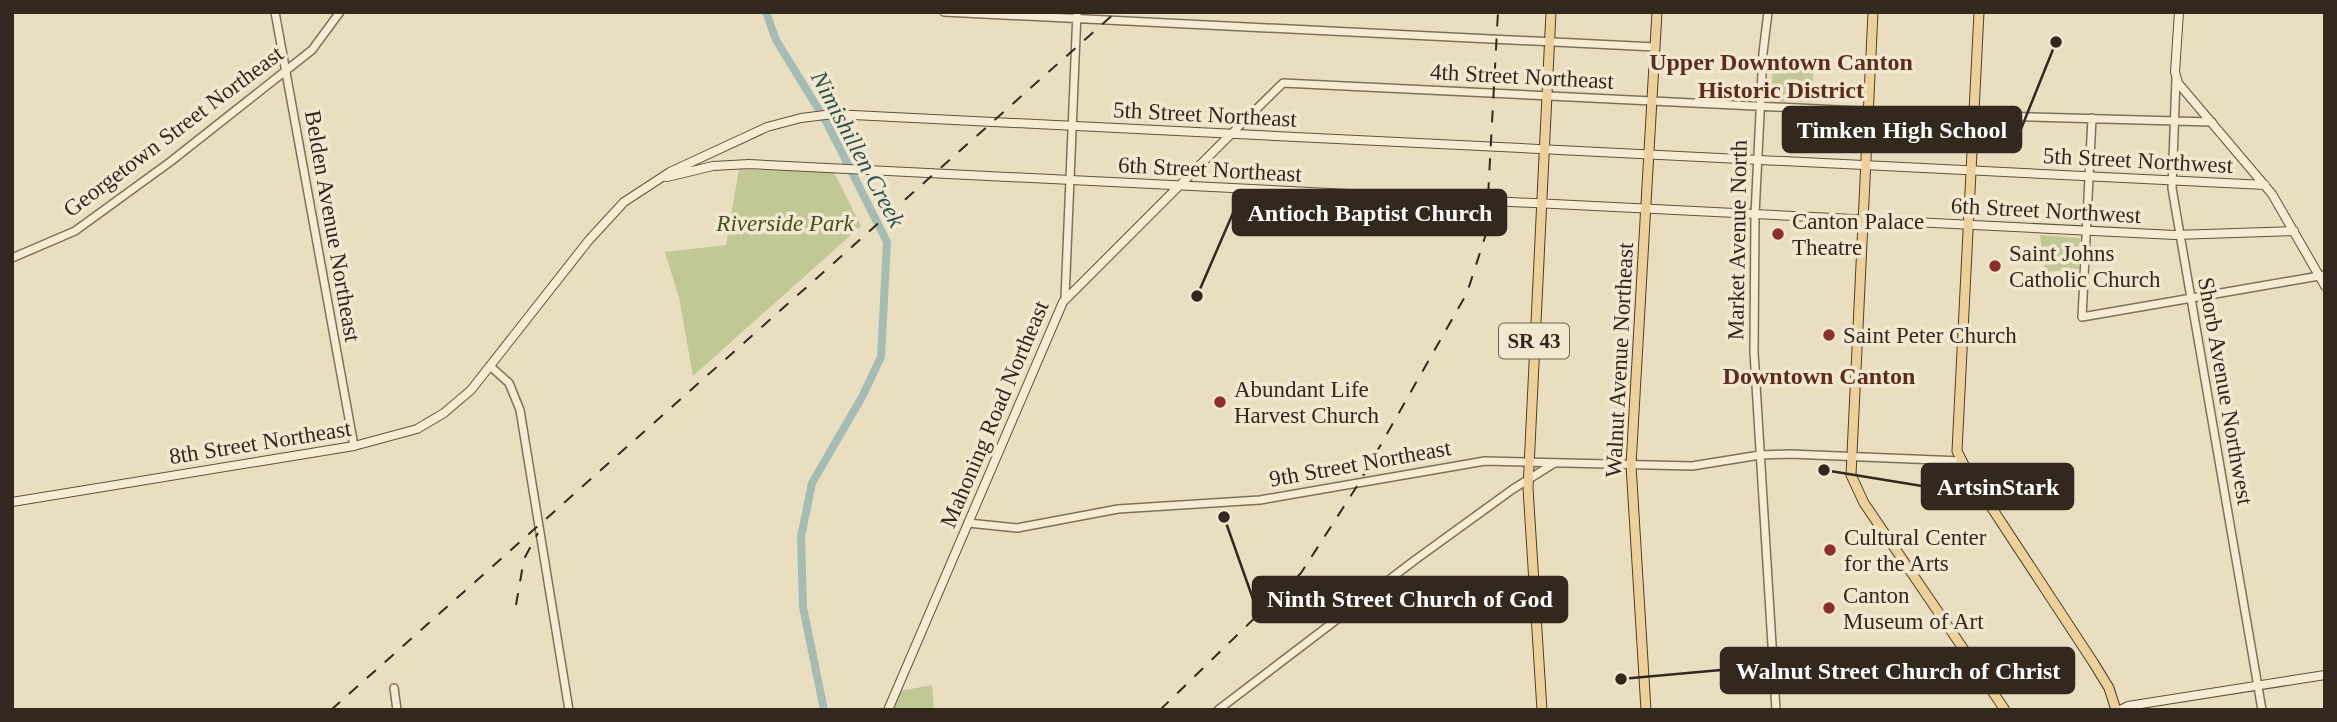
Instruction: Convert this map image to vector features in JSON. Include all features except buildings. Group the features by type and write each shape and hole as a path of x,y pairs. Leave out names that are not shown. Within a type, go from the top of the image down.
{"main road":[{"name":"SR 43","path":"1542,710 1528,479 1551,12"},
{"name":"Walnut Avenue Northeast","path":"1646,710 1630,465 1657,12"},
{"path":"1873,12 1850,456 1853,482 1864,503 2005,710"},
{"path":"1979,12 1957,431 1961,461 2093,662 2109,688 2118,710 2129,706 2325,675"},
{"path":"2179,12 2176,78 2186,95 2265,186 2322,275 2325,286"},
{"name":"5th Street Northeast","path":"664,177 767,127 810,116 831,114 1757,161"},
{"name":"Mahoning Road Northeast","path":"888,710 1065,298 1231,134"},
{"name":"5th Street Northwest","path":"1757,161 2265,186"},
{"name":"6th Street Northeast","path":"664,177 733,164 1755,215"},
{"name":"8th Street Northeast","path":"12,502 354,446 398,437 425,425 459,401 490,366 605,221 632,196 664,177"},
{"name":"6th Street Northwest","path":"1755,215 2179,235 2294,231"},
{"path":"2135,710 2182,703 2185,699"}],"street":[{"name":"Belden Avenue Northeast","path":"275,12 354,446"},
{"name":"Georgetown Street Northeast","path":"12,258 75,231 170,162 319,42 340,12"},
{"path":"944,12 1077,16 1655,47"},
{"name":"Market Avenue North","path":"1762,12 1765,22"},
{"name":"Market Avenue North","path":"1768,12 1765,22 1757,161 1754,352 1776,710"},
{"path":"1065,298 1077,16"},
{"name":"Shorb Avenue Northwest","path":"2176,78 2172,182 2179,235 2262,710"},
{"name":"4th Street Northeast","path":"1283,83 1868,112 2212,122"},
{"name":"Mahoning Road Northeast","path":"1231,134 1283,83"},
{"path":"2092,118 2081,317 2322,275"},
{"path":"490,366 509,383 520,410 569,710"},
{"name":"9th Street Northeast","path":"968,523 1017,528 1118,509 1265,499 1478,462 1692,466 1760,455 1961,461"},
{"path":"1218,710 1364,597 1528,479 1559,462"},
{"path":"394,688 397,710"}],"green space":[{"path":"1773,59 1814,61 1812,102 1771,101"},
{"name":"Riverside Park","path":"739,169 834,172 861,226 693,376 679,298 665,252 726,245"},
{"path":"2040,235 2080,238 2079,269 2045,272"},
{"path":"932,685 934,710 892,710 900,691"}],"waterway":[{"name":"Nimishillen Creek","path":"766,12 776,40 827,123 887,242 881,357 862,397 812,483 801,537 803,607 824,710"}],"railway":[{"path":"331,710 1116,12"},
{"path":"1160,710 1301,573 1359,483 1467,293 1486,234 1498,12"},
{"path":"516,605 524,559 538,533"}],"place":[{"name":"Timken High School","path":"2056,42"},
{"name":"Canton Palace Theatre","path":"1778,234"},
{"name":"Saint Johns Catholic Church","path":"1995,266"},
{"name":"Antioch Baptist Church","path":"1197,296"},
{"name":"Saint Peter Church","path":"1829,335"},
{"name":"Abundant Life Harvest Church","path":"1220,402"},
{"name":"ArtsinStark","path":"1824,470"},
{"name":"Ninth Street Church of God","path":"1224,517"},
{"name":"Cultural Center for the Arts","path":"1830,550"},
{"name":"Canton Museum of Art","path":"1829,608"},
{"name":"Walnut Street Church of Christ","path":"1621,679"}],"district":[{"name":"Upper Downtown Canton Historic District","path":"1781,76"},
{"name":"Downtown Canton","path":"1819,376"}]}
